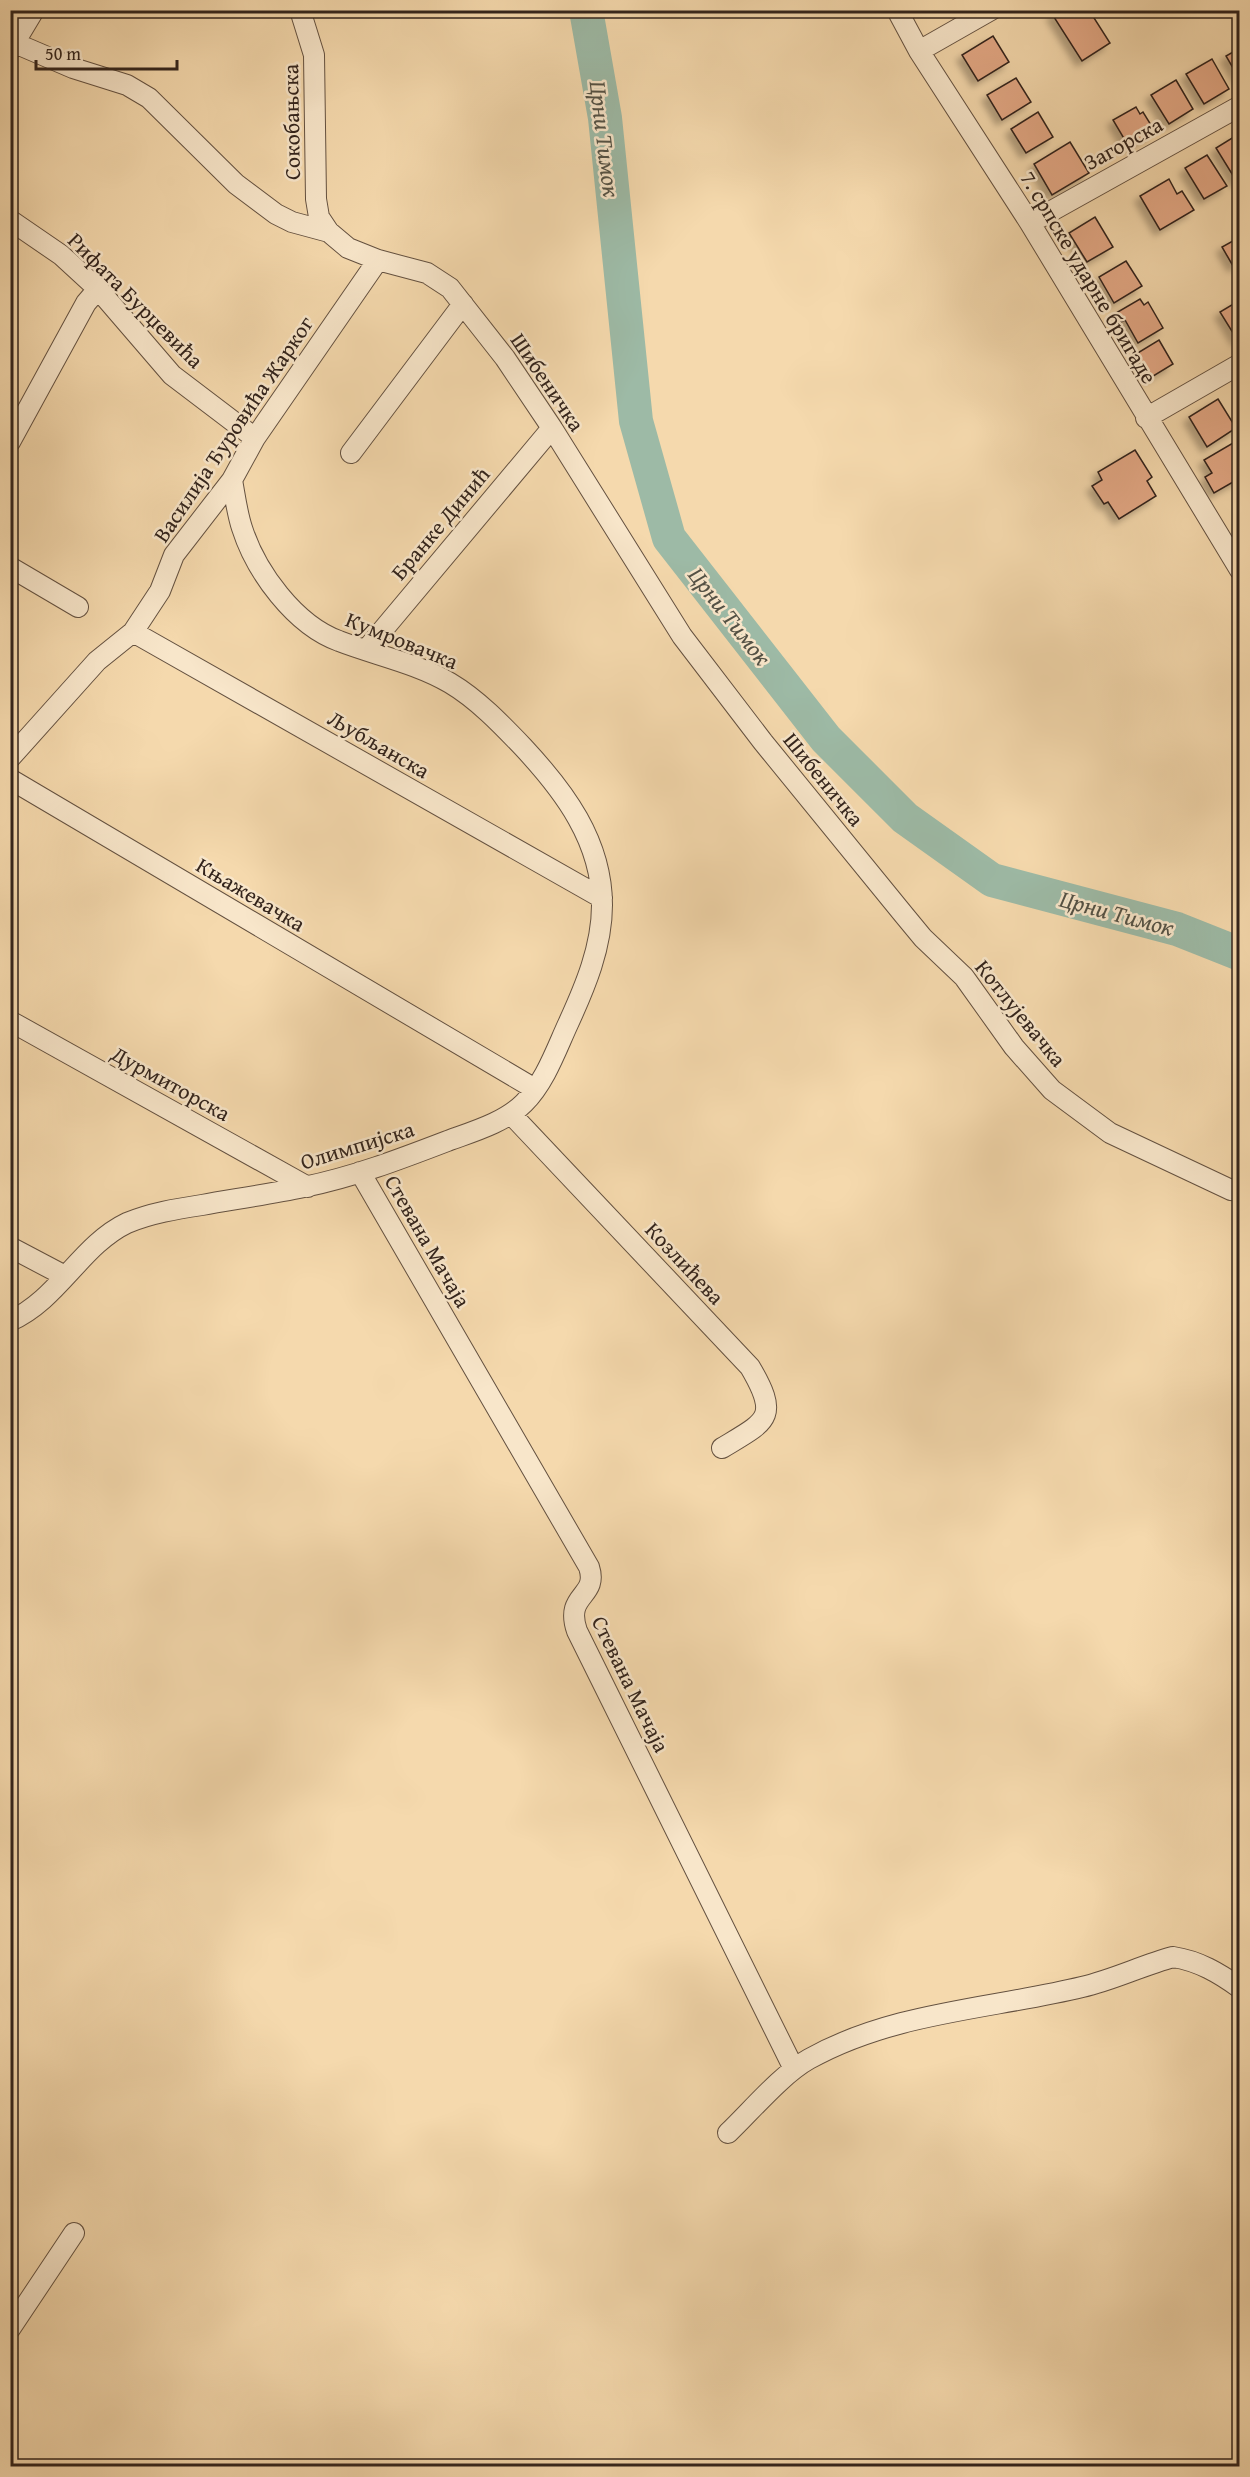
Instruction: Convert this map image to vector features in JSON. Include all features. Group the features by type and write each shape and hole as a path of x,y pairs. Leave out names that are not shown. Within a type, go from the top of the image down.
{"street":[{"path":"12,44 34,10"},
{"name":"Сокобањска","path":"300,10 314,55 316,199 319,217 329,232"},
{"name":"7. српске ударне бригаде","path":"897,10 919,51 1030,223 1239,570"},
{"path":"919,51 991,10"},
{"name":"Шибеничка","path":"12,44 73,68 127,85 149,98 236,184 276,214 292,222 329,232 348,248 378,260 427,273 450,288 505,358 552,428 682,636 763,742 904,915"},
{"name":"Загорска","path":"1030,223 1239,106"},
{"name":"Рифата Бурџевића","path":"10,220 61,255 98,289 172,375 255,438"},
{"name":"Василија Ђуровића Жарког","path":"10,758 97,661 133,632 160,591 174,555 232,480 255,438 378,260"},
{"path":"10,442 86,303 98,289"},
{"path":"351,453 463,304"},
{"path":"1146,418 1239,364"},
{"name":"Бранке Динић","path":"366,650 552,428"},
{"name":"Кумровачка","path":"232,480 241,526 253,555 274,590 300,615 335,640 413,666 449,682 506,729 554,780 579,818 594,855 602,898"},
{"path":"10,567 78,608"},
{"name":"Љубљанска","path":"133,632 602,898"},
{"name":"Књажевачка","path":"10,779 467,1051 535,1089"},
{"name":"Олимпијска","path":"10,1321 38,1304 103,1240 125,1224 164,1211 308,1187 360,1172 447,1141 511,1114 535,1089 583,992 597,947 602,918 602,898"},
{"name":"Котлујевачка","path":"904,915 964,977 1014,1047 1052,1090 1110,1133 1231,1190 1239,1191"},
{"name":"Дурмиторска","path":"10,1021 308,1187"},
{"name":"Козлићева","path":"511,1114 750,1367 765,1395 767,1411 762,1423 756,1428 722,1448"},
{"name":"Стевана Мачаја","path":"360,1172 589,1567 590,1586 574,1608 573,1613 577,1631 795,2069"},
{"path":"10,1247 65,1276"},
{"path":"728,2133 795,2069 833,2047 889,2026 992,2003 1083,1987 1173,1957 1188,1959 1208,1967 1239,1988"},
{"path":"10,2329 74,2233"}],"building":[{"path":"1058,10 1089,10 1110,43 1082,61 1052,14"},
{"path":"993,36 1009,62 978,81 962,55"},
{"path":"1240,48 1240,80 1226,56"},
{"path":"1212,59 1229,89 1204,104 1186,74"},
{"path":"1016,78 1031,102 1002,120 987,95"},
{"path":"1176,80 1193,109 1169,124 1151,95"},
{"path":"1136,107 1140,114 1143,112 1151,125 1148,127 1152,134 1129,147 1113,120"},
{"path":"1038,112 1053,137 1026,153 1011,129"},
{"path":"1237,135 1240,140 1240,181 1237,182 1216,148"},
{"path":"1070,142 1089,173 1052,195 1034,164"},
{"path":"1207,155 1227,186 1204,199 1185,168"},
{"path":"1169,179 1177,194 1182,191 1194,210 1160,230 1140,196"},
{"path":"1095,217 1113,247 1087,262 1069,233"},
{"path":"1240,237 1240,263 1233,266 1222,247"},
{"path":"1126,261 1142,286 1114,303 1099,277"},
{"path":"1140,299 1144,305 1148,302 1163,328 1138,343 1125,320 1121,322 1116,313"},
{"path":"1240,300 1240,340 1238,341 1220,312"},
{"path":"1159,340 1173,364 1150,378 1136,354"},
{"path":"1218,399 1236,428 1207,447 1189,417"},
{"path":"1233,443 1240,453 1240,478 1214,493 1205,477 1212,473 1204,460"},
{"path":"1135,450 1152,477 1147,481 1156,496 1119,519 1108,502 1104,504 1092,486 1102,480 1098,472"}],"waterway":[{"name":"Црни Тимок","path":"586,10 605,118 636,421 669,538 826,739 905,818 992,880 1177,929 1240,954"}]}
